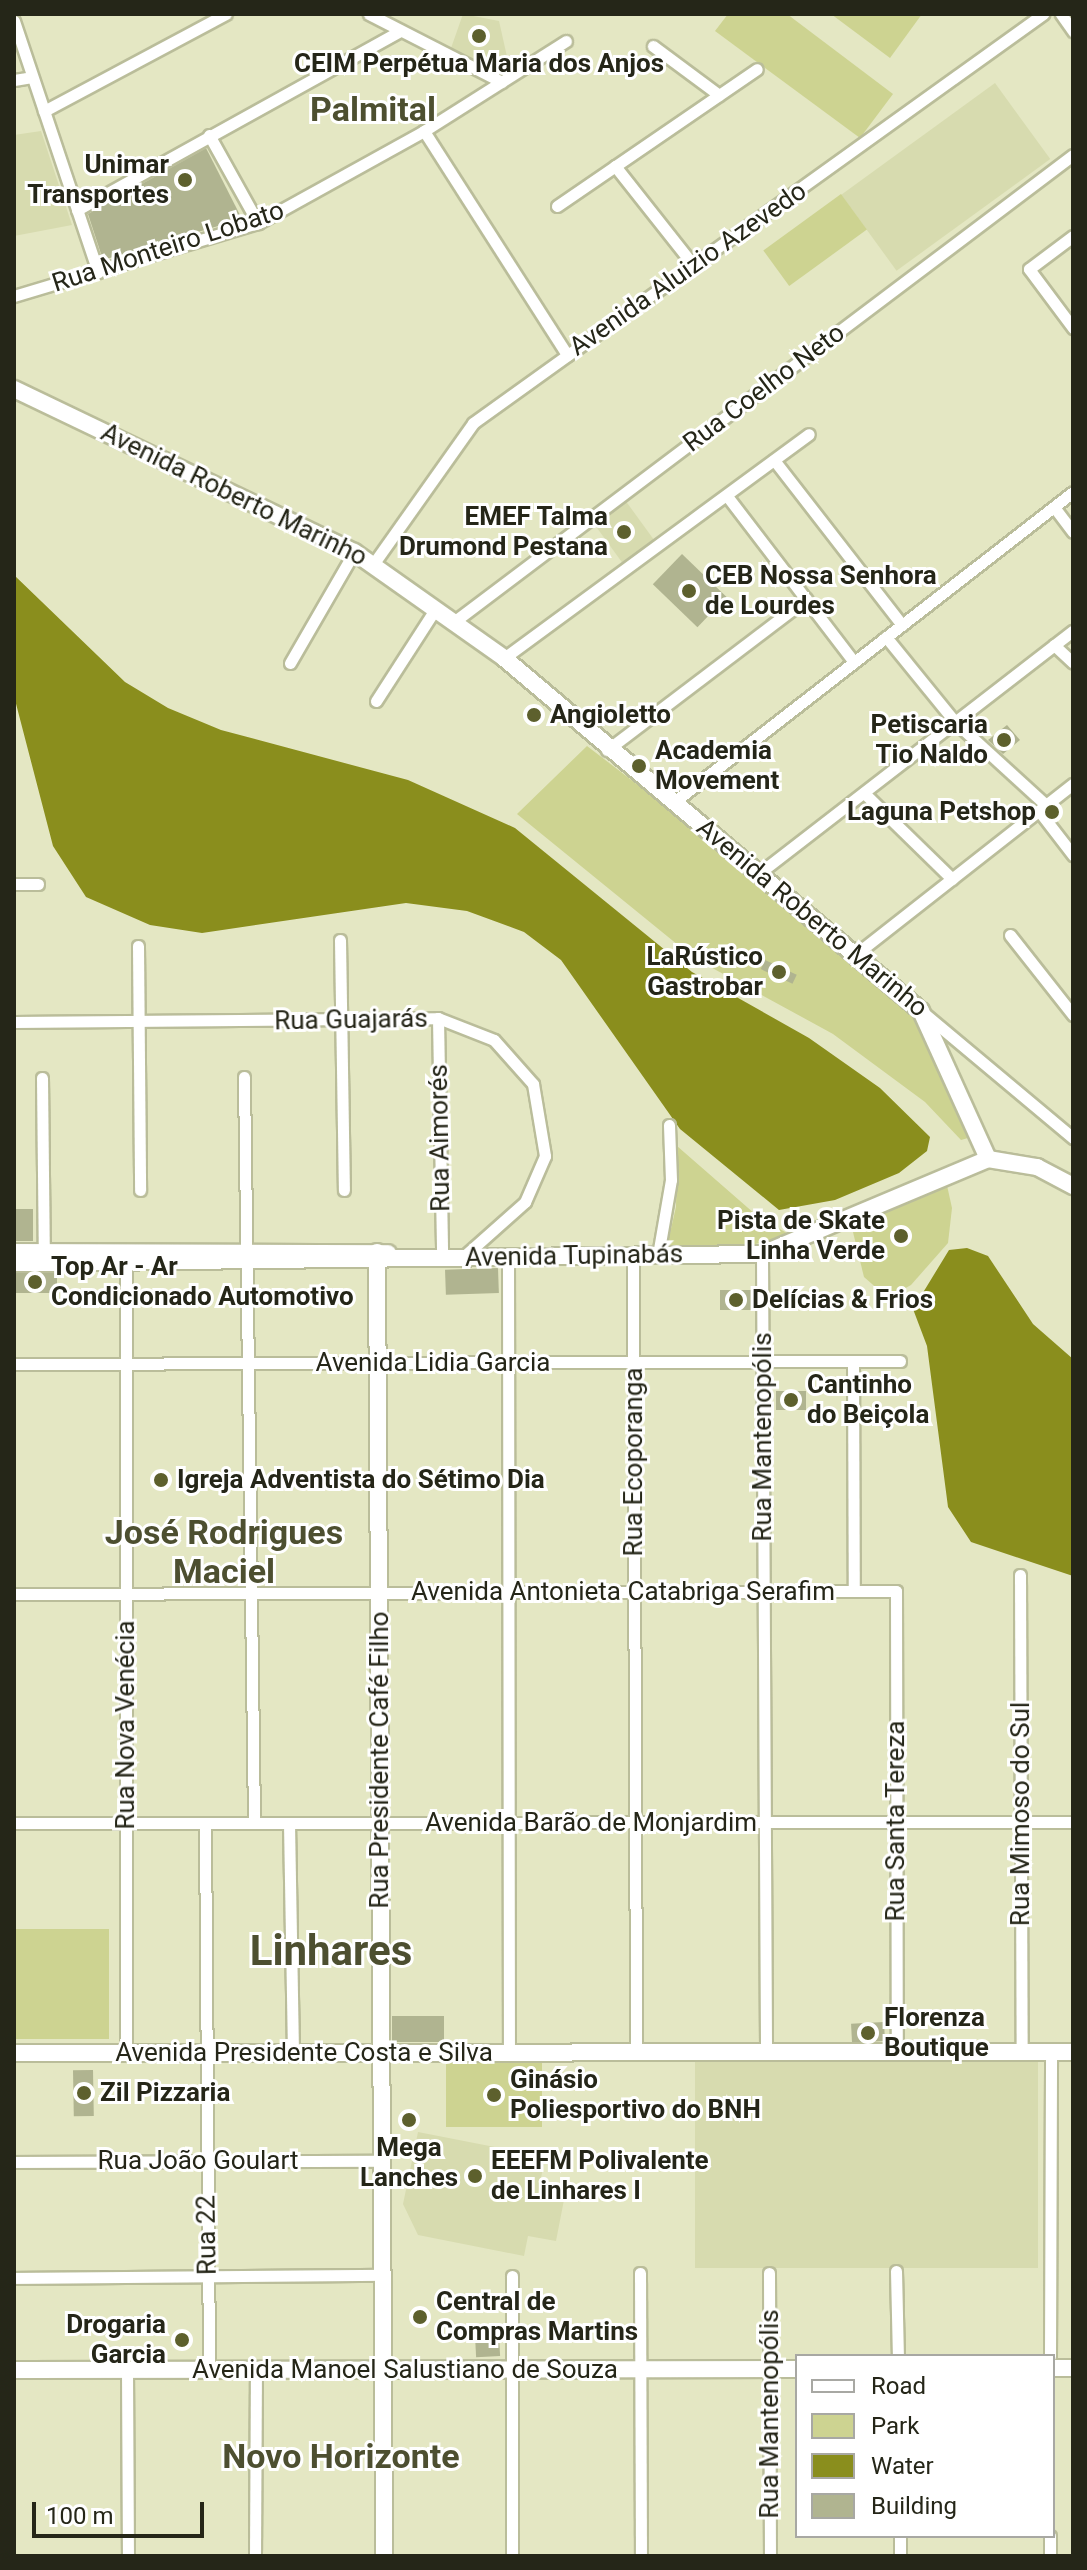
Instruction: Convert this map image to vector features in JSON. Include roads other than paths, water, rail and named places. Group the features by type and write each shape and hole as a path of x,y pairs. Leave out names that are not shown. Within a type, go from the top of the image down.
{"main road":[{"name":"Avenida Roberto Marinho","path":"14,389 374,563 504,658 607,750 762,871 921,1011"},
{"path":"921,1011 988,1159 1037,1167 1073,1186"},
{"name":"Avenida Tupinabás","path":"14,1263 44,1258 762,1254 988,1159"},
{"name":"Avenida Tupinabás","path":"14,1252 44,1258"},
{"name":"Rua Presidente Café Filho","path":"377,1258 384,2556"},
{"name":"Avenida Presidente Costa e Silva","path":"14,2053 1073,2052"},
{"name":"Avenida Manoel Salustiano de Souza","path":"14,2370 795,2369"}],"street":[{"path":"44,111 226,14"},
{"path":"369,14 502,82"},
{"name":"Avenida Aluizio Azevedo","path":"374,563 473,423 1043,14"},
{"path":"1061,14 1073,31"},
{"path":"14,21 98,272"},
{"path":"77,210 400,31"},
{"name":"Rua Monteiro Lobato","path":"14,296 258,223 424,131 566,41"},
{"path":"653,46 719,95"},
{"path":"557,206 757,69"},
{"path":"14,80 32,77"},
{"path":"424,131 567,355"},
{"path":"209,135 258,223"},
{"name":"Rua Coelho Neto","path":"455,621 1073,155"},
{"path":"615,166 694,266"},
{"path":"1073,236 1029,269 1073,328"},
{"path":"504,658 809,434"},
{"path":"774,460 902,625"},
{"path":"674,802 1073,492"},
{"path":"727,496 854,662"},
{"path":"1054,507 1073,532"},
{"path":"290,663 354,552"},
{"path":"607,750 806,599"},
{"path":"376,701 436,608"},
{"path":"762,871 1073,631"},
{"path":"886,637 955,722 1043,808 1073,855"},
{"path":"1054,645 1073,663"},
{"path":"856,954 1073,784"},
{"path":"864,793 952,879"},
{"path":"14,884 38,884"},
{"path":"1010,935 1073,1015"},
{"path":"340,940 344,1190"},
{"path":"138,946 140,1190"},
{"name":"Avenida Roberto Marinho","path":"921,1011 1073,1138"},
{"name":"Rua Guajarás","path":"14,1014 31,1023"},
{"name":"Rua Guajarás","path":"14,1022 438,1018 494,1040 517,1060 533,1084 542,1118 545,1156 525,1202 462,1257"},
{"name":"Rua Aimorés","path":"438,1018 438,1258"},
{"path":"244,1077 254,1823"},
{"path":"42,1078 44,1258"},
{"path":"658,1255 671,1180 669,1125"},
{"name":"Rua Mantenopólis","path":"762,1254 766,2052"},
{"name":"Rua Ecoporanga","path":"633,1255 636,2053"},
{"path":"508,1257 509,2053"},
{"name":"Rua Nova Venécia","path":"126,1258 126,2053"},
{"path":"853,1361 854,1591"},
{"name":"Avenida Lidia Garcia","path":"14,1364 900,1361"},
{"name":"Rua Mimoso do Sul","path":"1020,1575 1022,2052"},
{"name":"Avenida Antonieta Catabriga Serafim","path":"14,1594 896,1591"},
{"name":"Rua Santa Tereza","path":"896,1591 897,2052"},
{"name":"Avenida Barão de Monjardim","path":"14,1823 1073,1822"},
{"path":"205,1823 205,2053"},
{"path":"289,1823 293,2053"},
{"path":"1050,2354 1051,2052"},
{"name":"Rua 22","path":"205,2053 209,2370"},
{"name":"Rua João Goulart","path":"14,2162 382,2161"},
{"path":"896,2271 898,2354"},
{"path":"640,2273 641,2556"},
{"name":"Rua Mantenopólis","path":"769,2273 770,2556"},
{"path":"14,2278 383,2275"},
{"path":"512,2276 512,2556"},
{"path":"127,2370 128,2556"},
{"path":"255,2556 256,2370"}],"water":[{"path":"14,575 125,682 168,708 221,730 408,780 515,828 692,972 809,1038 880,1088 930,1137 927,1151 899,1173 835,1200 779,1210 680,1129 561,960 524,932 467,911 406,903 202,933 150,925 86,897 53,846 14,696"},
{"path":"967,1248 988,1256 1033,1324 1073,1359 1073,1576 971,1542 948,1507 927,1346 913,1309 949,1250"}],"place":[{"name":"CEIM Perpétua Maria dos Anjos","path":"479,36"},
{"name":"Unimar Transportes","path":"185,180"},
{"name":"EMEF Talma Drumond Pestana","path":"624,532"},
{"name":"CEB Nossa Senhora de Lourdes","path":"689,591"},
{"name":"Angioletto","path":"534,715"},
{"name":"Petiscaria Tio Naldo","path":"1004,740"},
{"name":"Academia Movement","path":"639,766"},
{"name":"Laguna Petshop","path":"1052,812"},
{"name":"LaRústico Gastrobar","path":"779,972"},
{"name":"Pista de Skate Linha Verde","path":"901,1236"},
{"name":"Top Ar - Ar Condicionado Automotivo","path":"35,1282"},
{"name":"Delícias & Frios","path":"736,1300"},
{"name":"Cantinho do Beiçola","path":"791,1400"},
{"name":"Igreja Adventista do Sétimo Dia","path":"161,1480"},
{"name":"Florenza Boutique","path":"868,2033"},
{"name":"Zil Pizzaria","path":"84,2093"},
{"name":"Ginásio Poliesportivo do BNH","path":"494,2095"},
{"name":"Mega Lanches","path":"409,2120"},
{"name":"EEEFM Polivalente de Linhares I","path":"475,2176"},
{"name":"Central de Compras Martins","path":"420,2317"},
{"name":"Drogaria Garcia","path":"182,2340"}],"district":[{"name":"Palmital","path":"373,110"},
{"name":"José Rodrigues Maciel","path":"224,1552"},
{"name":"Linhares","path":"331,1951"},
{"name":"Novo Horizonte","path":"341,2457"}]}
